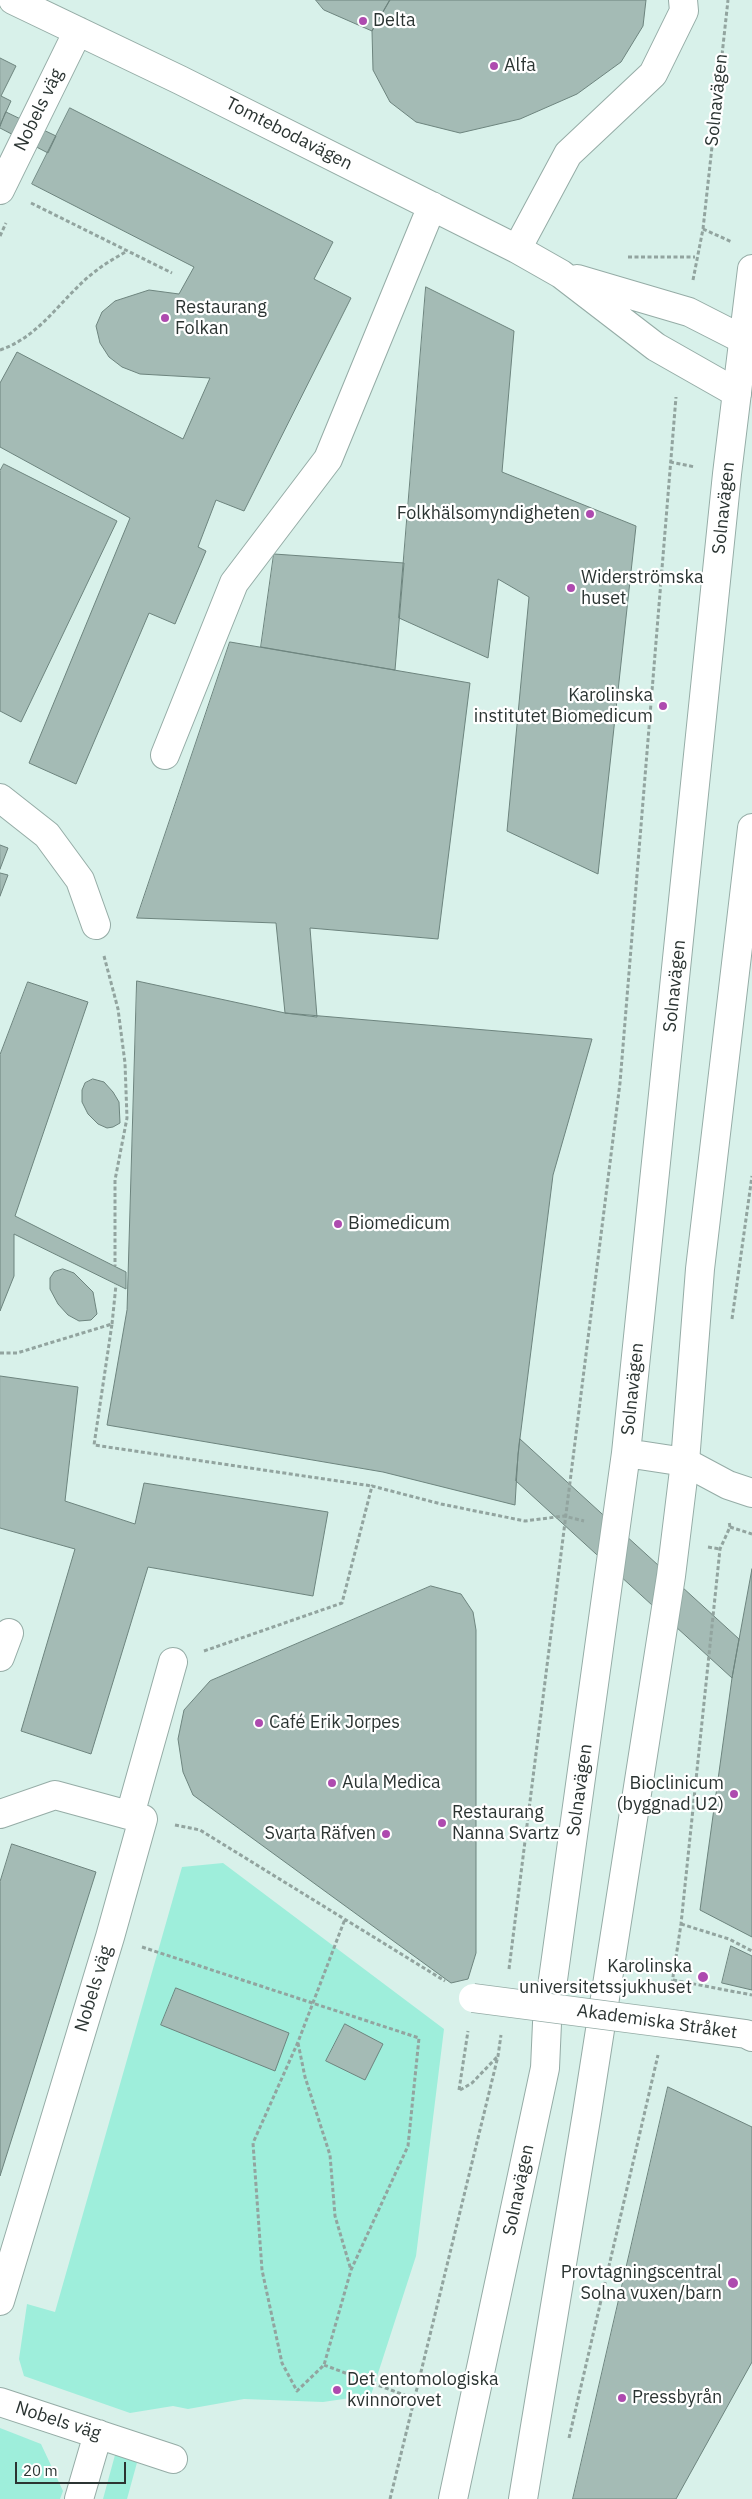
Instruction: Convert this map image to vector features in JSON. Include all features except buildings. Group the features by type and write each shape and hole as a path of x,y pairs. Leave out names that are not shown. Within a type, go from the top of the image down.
{"main road":[{"name":"Tomtebodavägen","path":"13,0 517,249 561,274 656,348 744,397"},
{"path":"517,249 568,154 653,74 684,11 683,0"},
{"name":"Nobels väg","path":"0,190 78,31"},
{"path":"165,755 234,583 328,459 432,206"},
{"name":"Solnavägen","path":"453,2499 545,2068 547,2023 626,1453 744,397 752,269"},
{"name":"Tomtebodavägen","path":"561,274 689,312 748,342"},
{"path":"0,798 47,835 80,880 96,924"},
{"path":"523,2499 587,2114 669,1585 685,1462 700,1269 752,828"},
{"path":"626,1453 685,1462 728,1484 752,1493"},
{"name":"Nobels väg","path":"0,2301 110,1937 174,1662"},
{"path":"0,1814 55,1795 137,1817"},
{"name":"Akademiska Stråket","path":"473,1998 746,2034 752,2037"},
{"name":"Nobels väg","path":"0,2402 174,2459"},
{"path":"80,2499 98,2434"}],"path":[{"name":"Solnavägen","path":"695,257 703,229 728,0"},
{"path":"27,202 172,273"},
{"path":"703,229 736,244"},
{"path":"0,350 13,346 38,328 96,270 127,251"},
{"path":"116,1284 94,1445 372,1486 441,1504 525,1521 564,1516 620,1083 676,393"},
{"path":"96,924 118,1009 125,1063 127,1118 115,1180 115,1266"},
{"path":"731,1329 752,1176"},
{"path":"0,1353 17,1353 112,1324"},
{"path":"174,1662 342,1602 372,1486"},
{"path":"669,1999 681,1924 720,1549 730,1527 752,1534"},
{"path":"137,1817 200,1830 473,1998"},
{"path":"110,1937 312,2004 418,2038 408,2146 351,2270 324,2366 297,2391 282,2363 262,2270 253,2143 298,2042 312,2004 345,1919"},
{"path":"681,1924 729,1939 752,1951"},
{"path":"673,1980 752,1995"},
{"path":"468,2033 459,2090 472,2083 498,2056"},
{"path":"298,2042 305,2077 330,2155 335,2216 351,2270"},
{"path":"569,2441 659,2047"},
{"path":"324,2366 415,2398"}],"green space":[{"path":"223,1863 444,2029 416,2256 371,2395 323,2402 244,2399 188,2409 173,2406 130,2413 24,2376 19,2359 27,2304 55,2312 182,1867"},
{"path":"0,2428 41,2444 63,2491 60,2499 0,2499"},
{"path":"115,2455 138,2459 127,2499 103,2499"}],"place":[{"name":"Delta","path":"363,21"},
{"name":"Alfa","path":"494,66"},
{"name":"Restaurang Folkan","path":"165,318"},
{"name":"Folkhälsomyndigheten","path":"590,514"},
{"name":"Widerströmska huset","path":"571,588"},
{"name":"Karolinska institutet Biomedicum","path":"663,706"},
{"name":"Biomedicum","path":"338,1224"},
{"name":"Café Erik Jorpes","path":"259,1723"},
{"name":"Aula Medica","path":"332,1783"},
{"name":"Bioclinicum (byggnad U2)","path":"734,1794"},
{"name":"Restaurang Nanna Svartz","path":"442,1823"},
{"name":"Svarta Räfven","path":"386,1834"},
{"name":"Karolinska universitetssjukhuset","path":"703,1977"},
{"name":"Provtagningscentral Solna vuxen/barn","path":"733,2283"},
{"name":"Det entomologiska kvinnorovet","path":"337,2390"},
{"name":"Pressbyrån","path":"622,2398"}]}
